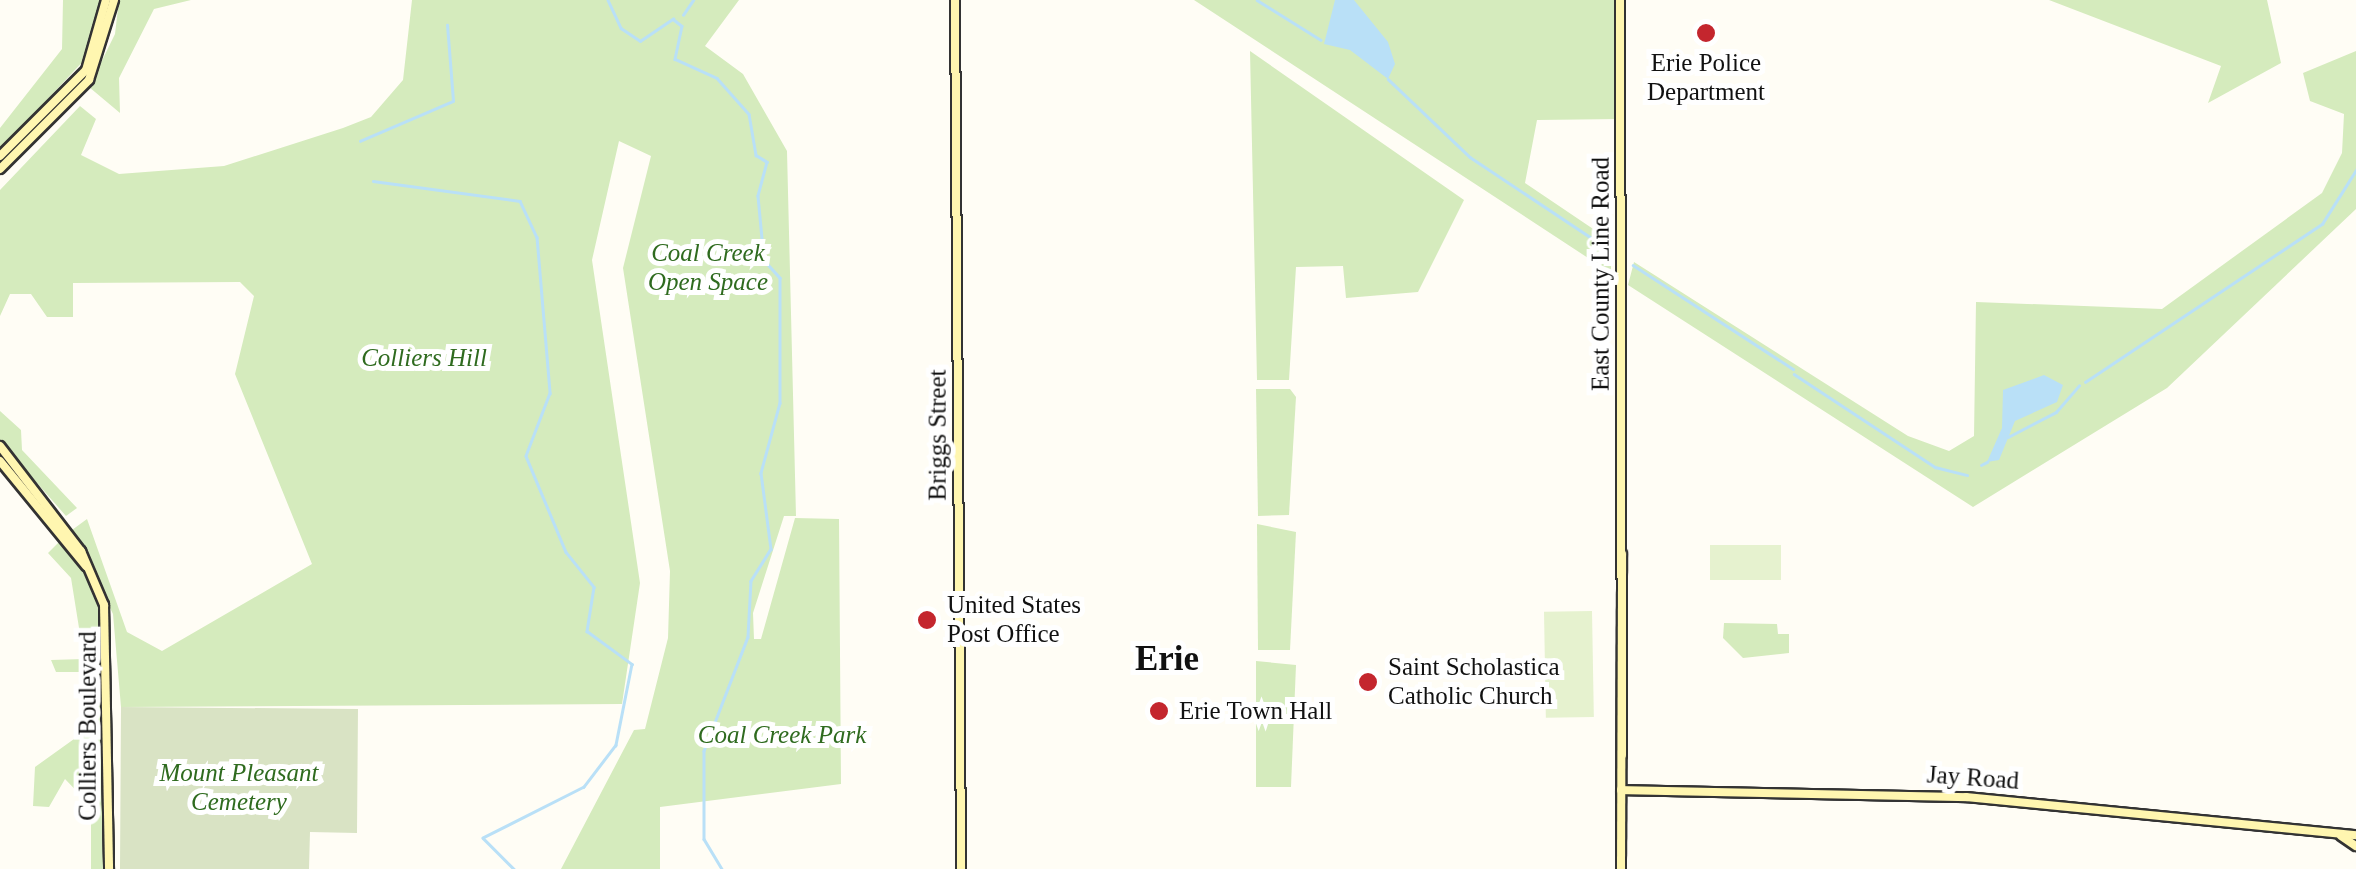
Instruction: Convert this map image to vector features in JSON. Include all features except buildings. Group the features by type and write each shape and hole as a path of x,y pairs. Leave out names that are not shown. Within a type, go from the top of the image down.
{"street":[{"path":"0,156 78,82 100,41 106,0"},
{"path":"0,170 89,80 114,0"},
{"name":"Briggs Street","path":"954,0 961,869"},
{"name":"East County Line Road","path":"1620,0 1621,869"},
{"name":"Colliers Boulevard","path":"0,446 98,585 109,629 109,869"},
{"name":"Colliers Boulevard","path":"0,461 98,585"},
{"name":"Jay Road","path":"1621,790 1966,797 2356,835"},
{"name":"Jay Road","path":"2322,830 2356,846"}],"green space":[{"path":"63,0 102,0 88,56 0,150 0,128 62,49"},
{"path":"119,0 191,0 154,9 119,78 120,113 89,87 115,34"},
{"name":"Colliers Hill","path":"412,0 739,0 705,46 743,74 787,151 796,516 784,516 753,613 754,639 761,639 795,518 839,519 841,784 660,807 660,869 561,869 634,730 645,729 668,638 670,571 623,268 651,156 619,141 592,260 640,583 622,704 121,707 113,614 72,530 87,519 127,632 162,651 312,564 235,374 254,296 240,282 73,283 73,317 47,317 31,294 10,294 0,316 0,190 80,106 96,119 81,155 119,174 224,166 371,117 403,80"},
{"path":"1194,0 1617,0 1619,119 1537,120 1525,183 1611,241 1611,273"},
{"path":"2049,0 2267,0 2281,63 2208,103 2221,66"},
{"path":"1250,51 1464,200 1418,292 1346,298 1343,266 1296,267 1289,380 1257,380"},
{"path":"2356,51 2356,209 2167,388 1973,507 1628,285 1634,262 1908,436 1949,451 1974,436 1976,302 2162,309 2322,193 2342,153 2344,114 2310,101 2303,73"},
{"path":"1256,389 1290,389 1296,397 1289,515 1258,516"},
{"path":"0,411 21,430 22,450 77,508 66,516 0,441"},
{"path":"1257,524 1296,532 1290,650 1258,650"},
{"path":"59,542 91,581 101,613 103,869 91,869 91,806 65,779 49,807 33,806 35,767 88,729 87,672 56,672 51,660 84,659 71,578 48,553"},
{"path":"1710,545 1781,545 1781,580 1710,580"},
{"path":"1592,611 1594,717 1546,718 1544,612"},
{"path":"1724,623 1777,624 1778,634 1789,634 1789,653 1743,658 1723,638"},
{"path":"1256,661 1296,665 1291,787 1256,787"},
{"name":"Mount Pleasant Cemetery","path":"121,707 358,709 357,833 310,832 309,869 120,869"}],"water":[{"path":"1335,0 1354,0 1388,42 1395,64 1388,79 1350,50 1324,44"},
{"path":"2044,375 2063,385 2057,402 2015,421 1999,460 1987,462 2002,428 2003,390"}],"waterway":[{"path":"608,0 621,28 640,41 673,19 682,26 675,59 717,78 749,114 756,155 767,162 758,196 764,260 780,278 780,403 761,473 771,549 751,581 748,637 704,751 704,839 722,869"},
{"path":"683,15 693,0"},
{"path":"1257,0 1321,40"},
{"path":"360,141 453,101 447,25"},
{"path":"1388,79 1470,157 1605,247"},
{"path":"2085,382 2322,224 2356,170"},
{"path":"373,181 520,201 537,237 550,393 526,456 566,552 594,587 587,631 632,664 616,745 584,787 483,838 514,869"},
{"path":"1633,265 1793,369"},
{"path":"1794,374 1935,467 1967,475"},
{"path":"2008,437 2056,412 2079,386"},
{"path":"1981,465 1987,462"}],"place":[{"name":"Erie Police Department","path":"1706,33"},
{"name":"United States Post Office","path":"927,620"},
{"name":"Saint Scholastica Catholic Church","path":"1368,682"},
{"name":"Erie Town Hall","path":"1159,711"}],"district":[{"name":"Erie","path":"1167,659"}],"park label":[{"name":"Coal Creek Open Space","path":"708,268"},
{"name":"Coal Creek Park","path":"782,735"}]}
